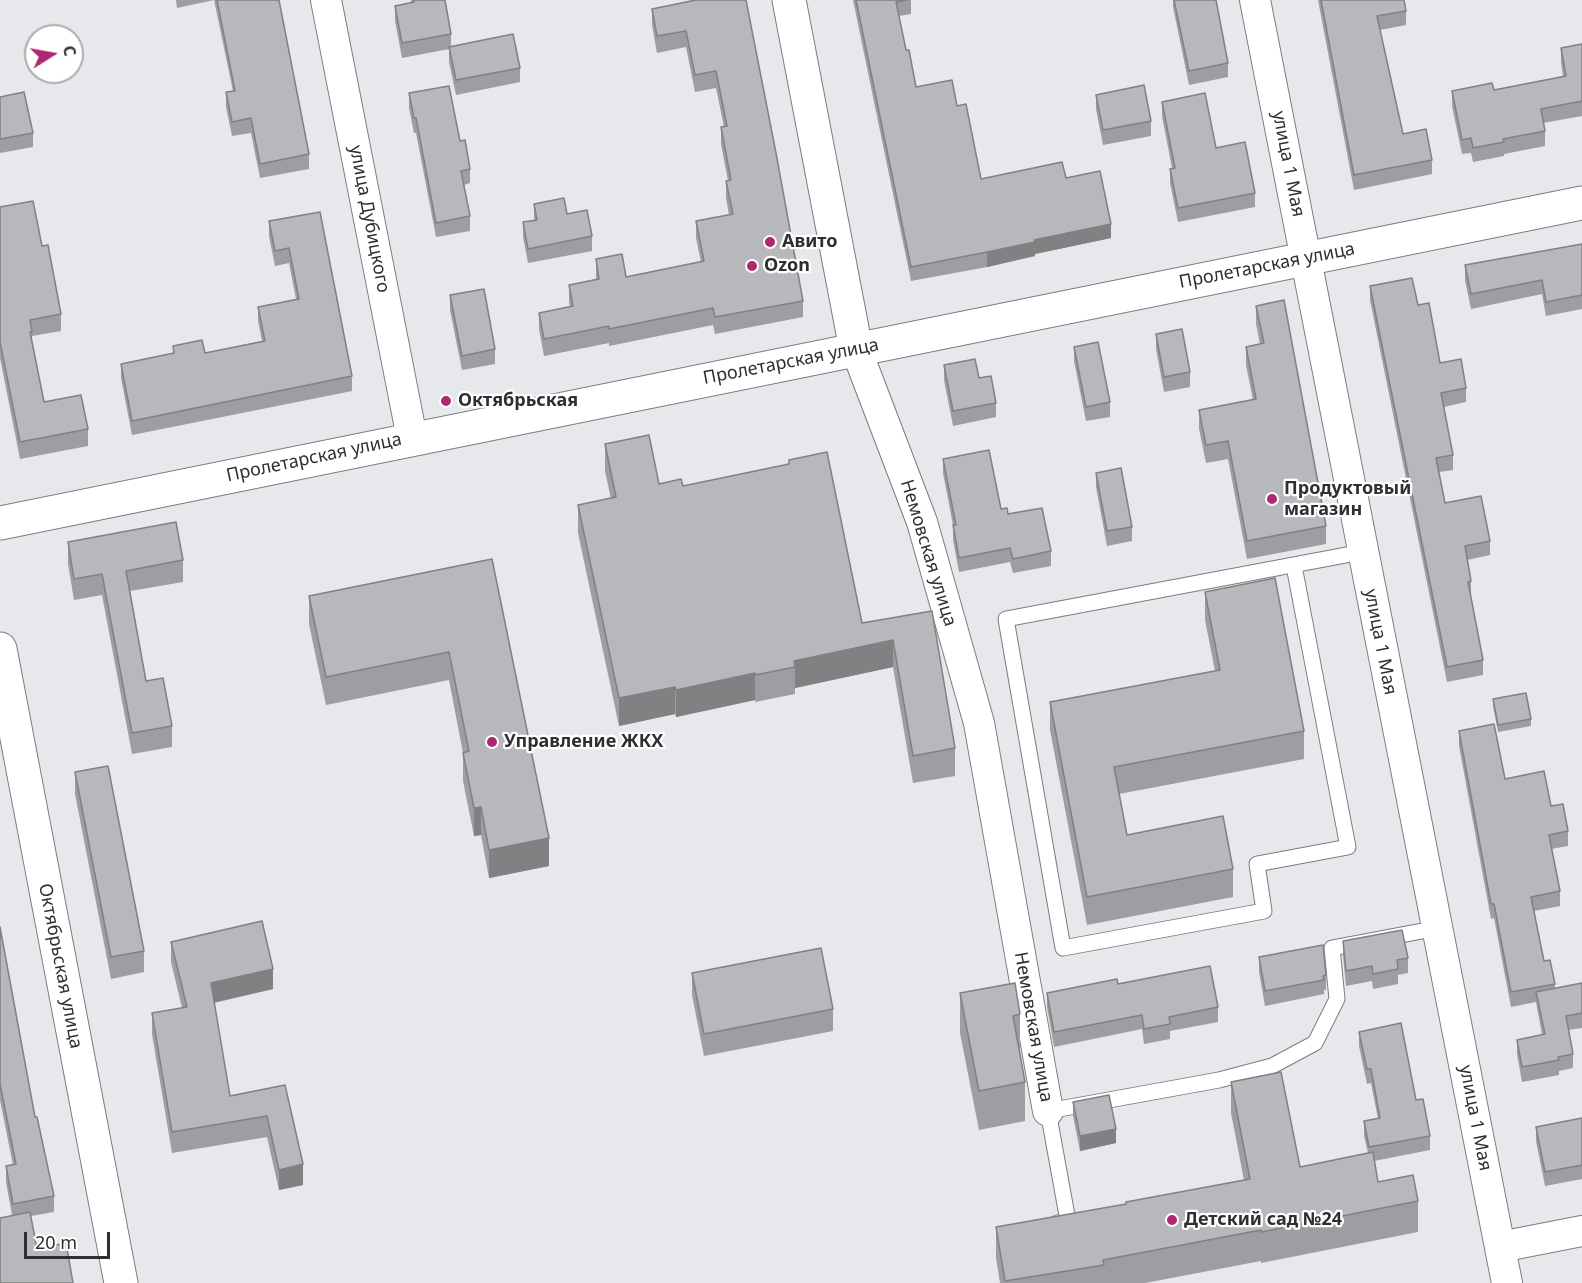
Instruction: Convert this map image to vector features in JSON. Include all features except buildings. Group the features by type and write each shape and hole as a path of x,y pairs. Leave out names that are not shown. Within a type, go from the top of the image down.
{"main road":[{"name":"Немовская улица","path":"789,0 856,349"},
{"name":"Пролетарская улица","path":"0,523 1582,203"},
{"name":"Октябрьская улица","path":"0,649 121,1283"}],"street":[{"name":"улица Дубицкого","path":"326,0 412,438"},
{"name":"улица 1 Мая","path":"1255,0 1507,1283"},
{"name":"Немовская улица","path":"856,349 922,522 979,723 1048,1111"},
{"path":"1500,1247 1582,1231"}],"lane":[{"path":"1294,566 1348,847 1257,864 1264,911 1063,948 1006,619 1362,552"},
{"path":"1046,1225 1068,1221 1048,1111 1219,1080 1272,1066 1315,1043 1337,999 1332,948 1438,928"}],"place":[{"name":"Авито","path":"770,242"},
{"name":"Ozon","path":"752,266"},
{"name":"Октябрьская","path":"446,401"},
{"name":"Продуктовый магазин","path":"1272,499"},
{"name":"Управление ЖКХ","path":"492,742"},
{"name":"Детский сад №24","path":"1172,1220"}]}
